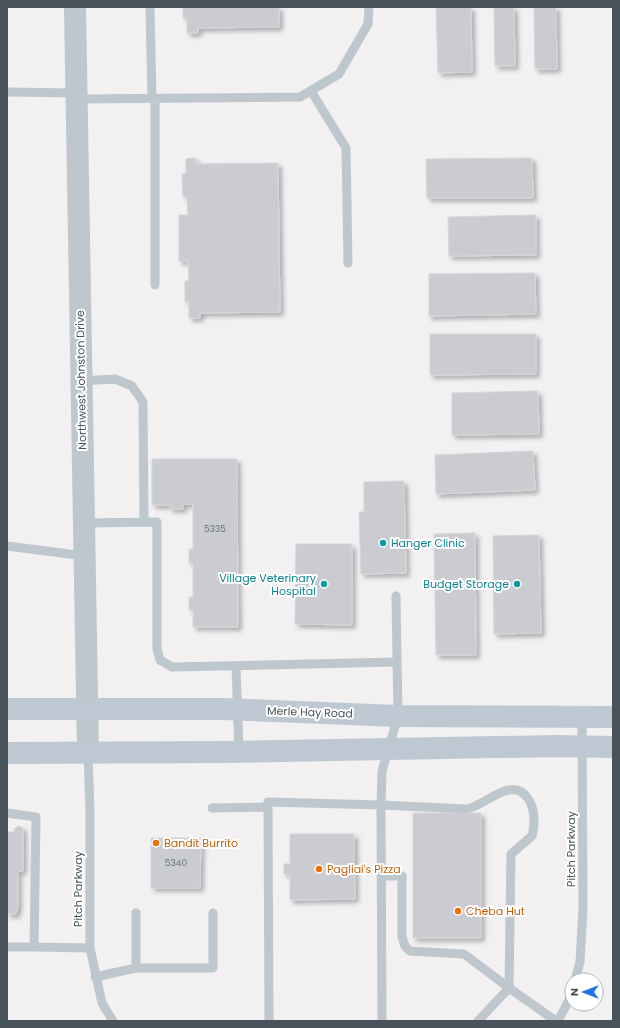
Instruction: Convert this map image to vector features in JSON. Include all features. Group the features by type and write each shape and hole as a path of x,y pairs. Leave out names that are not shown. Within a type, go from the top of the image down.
{"main road":[{"name":"Merle Hay Road","path":"7,709 239,710 398,716 613,717"},
{"path":"7,753 239,752 613,747"}],"street":[{"name":"Northwest Johnston Drive","path":"75,7 88,753"}],"lane":[{"path":"150,7 156,285"},
{"path":"7,92 153,98 300,97 339,74 368,24 369,7"},
{"path":"310,91 346,148 348,264"},
{"path":"82,381 115,379 132,386 143,402 144,522"},
{"path":"84,523 157,522 157,649 160,660 172,667 397,662"},
{"path":"7,546 84,556"},
{"path":"382,1021 382,771 398,716 396,596"},
{"path":"236,666 239,710 239,752"},
{"name":"Pitch Parkway","path":"577,972 580,962 583,909 582,717"},
{"name":"Pitch Parkway","path":"88,753 90,812 90,948 95,977 102,1003 113,1021"},
{"path":"269,1021 268,802 381,805 467,810 476,807 504,790 519,791 525,795 532,808 534,830 532,836 511,854 509,988 478,1021"},
{"path":"212,808 268,807"},
{"path":"7,814 36,816 34,947"},
{"path":"382,876 402,876 402,937 405,946 410,951 464,954 509,988 557,1021 564,1009"},
{"path":"136,912 136,968"},
{"path":"95,977 136,968 213,968 213,913"},
{"path":"7,947 90,948"}],"building":[{"path":"183,7 279,7 279,27 198,28 198,33 187,33 187,18 183,18"},
{"path":"436,7 471,7 472,72 438,73"},
{"path":"494,7 514,7 515,66 495,66"},
{"path":"534,7 556,7 557,69 535,69"},
{"path":"196,158 196,164 278,163 280,312 200,313 200,318 189,318 189,302 185,302 185,281 189,281 188,261 179,261 179,215 188,215 187,197 183,197 182,174 186,173 186,159"},
{"path":"532,158 533,198 427,198 426,159"},
{"path":"536,215 536,255 449,256 448,217"},
{"path":"535,273 536,314 429,316 429,274"},
{"path":"430,334 536,334 536,374 430,375"},
{"path":"538,391 539,434 452,435 452,393"},
{"path":"533,451 535,490 436,494 435,455"},
{"path":"152,459 237,459 238,627 193,627 193,610 189,610 189,597 193,597 193,563 189,563 189,549 193,549 193,504 183,504 183,509 170,509 170,505 152,505"},
{"name":"Hanger Clinic","path":"404,481 406,573 361,574 359,512 364,512 364,482"},
{"path":"475,533 476,655 436,655 434,534"},
{"name":"Budget Storage","path":"539,535 541,633 494,634 493,536"},
{"name":"Village Veterinary Hospital","path":"296,544 352,544 352,625 295,624"},
{"path":"413,813 481,813 481,938 413,938"},
{"path":"19,826 23,828 23,871 18,871 18,907 16,914 7,914 7,832 14,832 15,828"},
{"name":"Pagliai's Pizza","path":"290,834 354,834 355,899 290,900 290,874 284,874 284,864 290,864"},
{"path":"151,838 201,838 200,888 151,888"}],"place":[{"name":"Hanger Clinic","path":"383,543"},
{"name":"Village Veterinary Hospital","path":"324,584"},
{"name":"Budget Storage","path":"517,584"},
{"name":"Bandit Burrito","path":"156,843"},
{"name":"Pagliai's Pizza","path":"319,869"},
{"name":"Cheba Hut","path":"458,911"}]}
